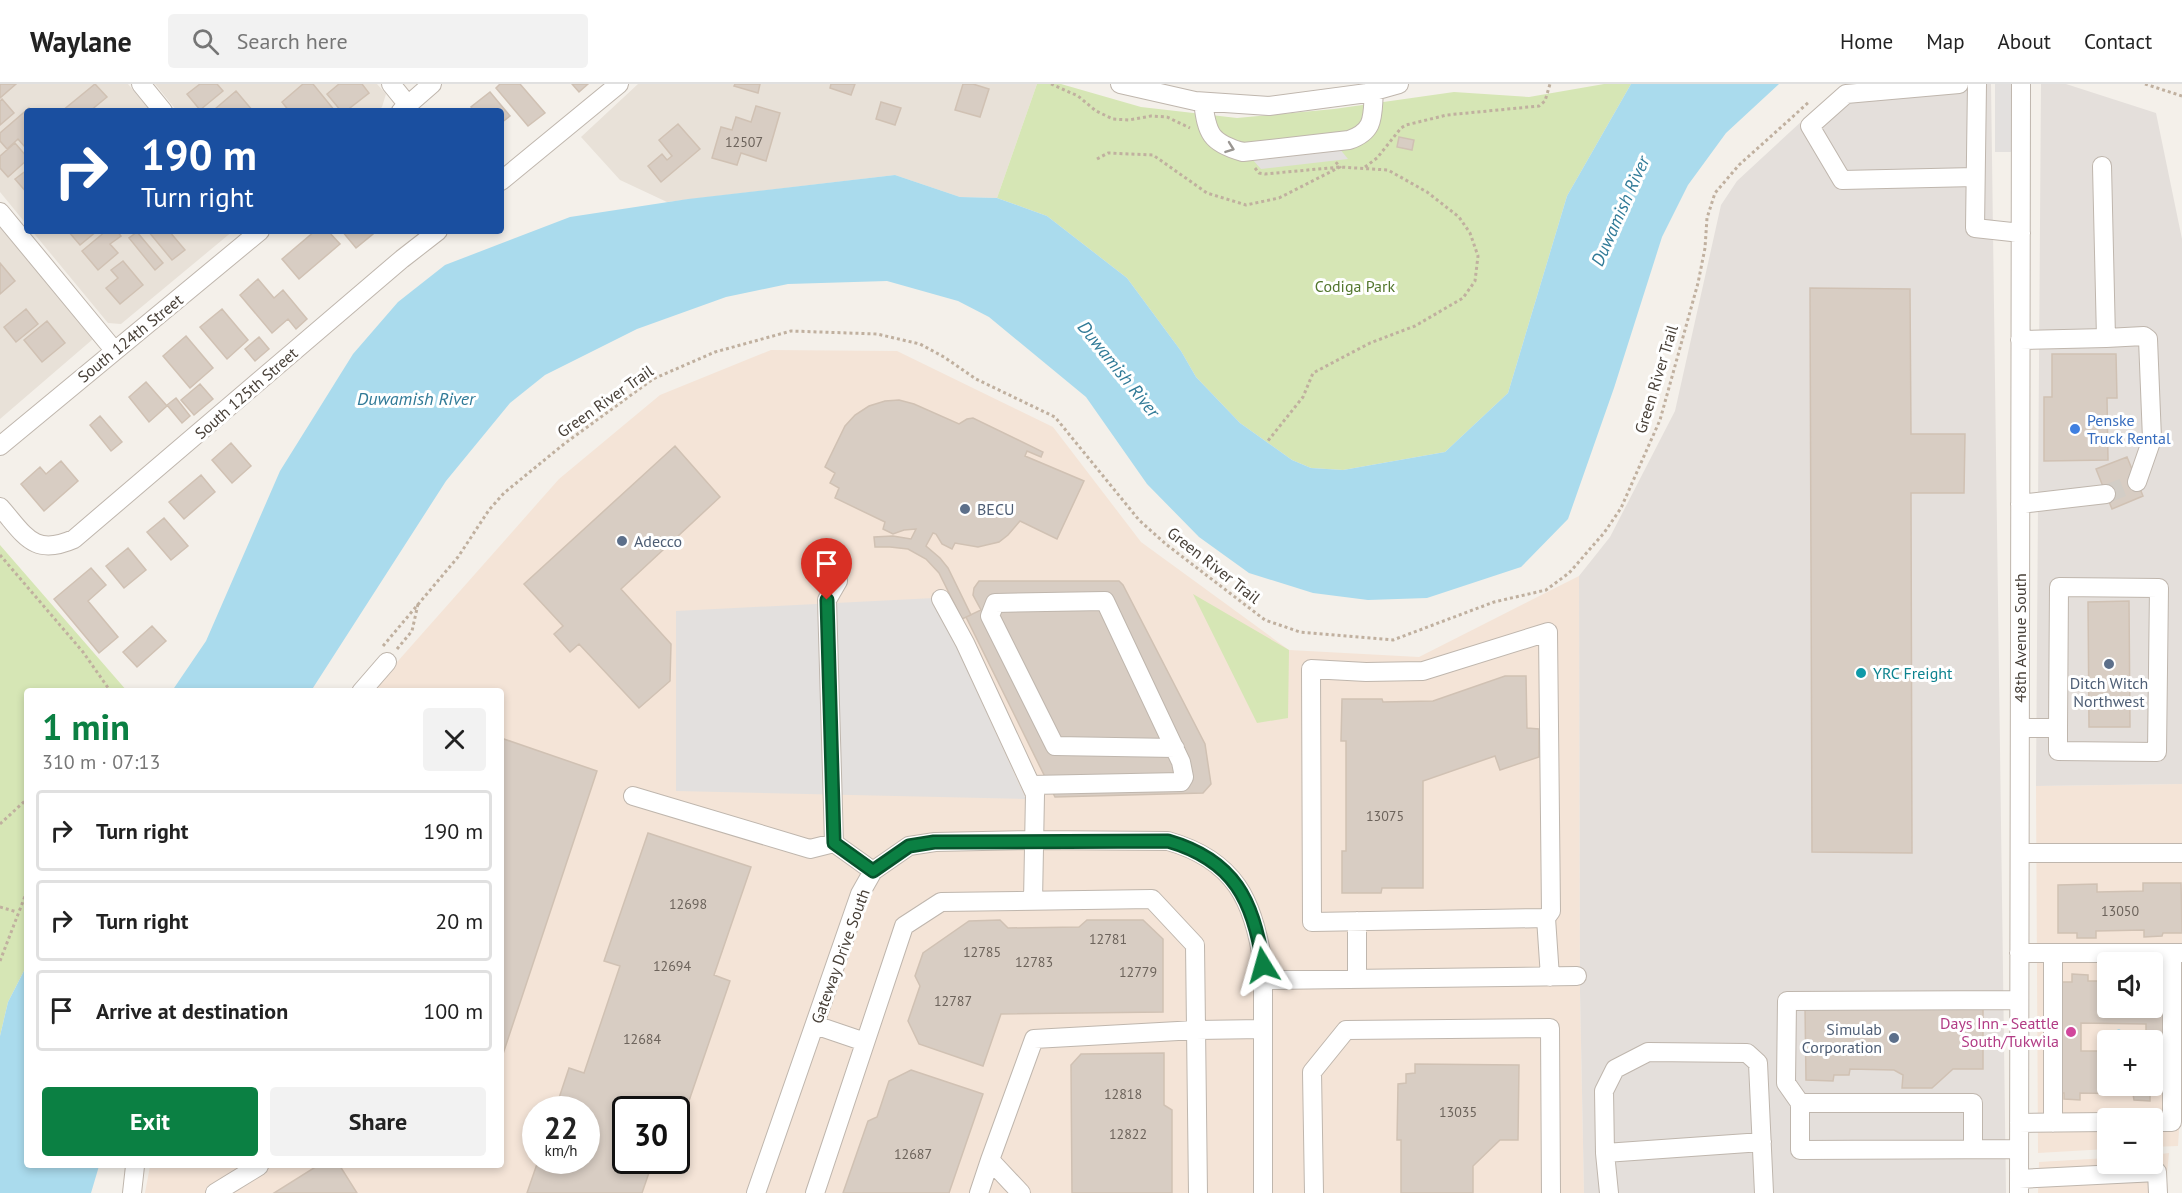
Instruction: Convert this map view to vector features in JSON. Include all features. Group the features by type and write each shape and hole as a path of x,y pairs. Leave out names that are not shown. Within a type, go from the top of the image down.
{"street":[{"path":"141,84 161,108"},
{"path":"391,84 405,108 432,84"},
{"path":"504,179 619,84"},
{"path":"1120,84 1203,102 1269,106 1374,91 1399,84"},
{"path":"1959,84 1846,94 1810,126 1842,180 1976,177"},
{"path":"1977,84 1975,228 2021,232"},
{"name":"48th Avenue South","path":"2019,1186 2021,84"},
{"path":"1203,102 1206,124 1214,139 1227,147 1243,152 1349,141 1360,137 1370,127 1374,91"},
{"path":"2102,166 2106,338"},
{"path":"0,212 114,350"},
{"name":"South 124th Street","path":"0,446 256,234"},
{"name":"South 125th Street","path":"0,507 32,541 50,547 68,541 86,530 434,234"},
{"path":"2020,340 2144,336 2148,339 2152,439 2137,482"},
{"path":"2020,504 2106,494"},
{"path":"834,843 827,600 838,582"},
{"path":"2059,587 2159,588 2157,752 2058,751 2058,728 2059,587"},
{"path":"941,599 965,643 1035,794 1033,901"},
{"path":"1030,785 1181,782 1184,777 1181,762 1105,601 995,603 990,616 1055,746 1174,748"},
{"path":"1546,918 1312,922 1311,669 1366,672 1423,671 1548,632 1551,911 1546,918 1550,977"},
{"path":"364,688 387,662"},
{"path":"2020,728 2058,728"},
{"path":"633,796 810,849 834,843 873,871"},
{"name":"Gateway Drive South","path":"756,1193 860,894 873,871 909,846 934,842 1034,840 1168,841 1202,855 1233,878 1244,897 1258,933 1263,965 1263,1193"},
{"path":"2020,853 2182,853"},
{"path":"815,1193 904,927 941,902 1152,899 1195,945 1198,1193"},
{"path":"1357,921 1357,979"},
{"path":"2019,953 2177,953 2172,1122 2163,1122"},
{"path":"2053,953 2053,1123"},
{"path":"1263,980 1577,976"},
{"path":"2019,1000 1787,1001 1786,1083 1800,1104 1800,1150 2019,1149"},
{"path":"815,1025 866,1042"},
{"path":"1314,1193 1312,1072 1346,1030 1550,1028 1551,1193"},
{"path":"979,1193 1034,1039 1196,1030 1263,1029"},
{"path":"1609,1193 1605,1152 1604,1091 1615,1069 1648,1052 1747,1053 1758,1063 1764,1193"},
{"path":"1800,1104 1973,1103 1973,1149"},
{"path":"2019,1123 2097,1122"},
{"path":"1605,1152 1762,1142"},
{"path":"990,1160 1021,1193"},
{"path":"132,1193 135,1168"},
{"path":"215,1193 256,1168"},
{"path":"2019,1186 2157,1172 2158,1193"}],"path":[{"path":"1268,442 1303,397 1313,373 1370,343 1415,326 1463,298 1475,280 1478,256 1470,233 1459,217 1427,192 1388,170 1365,167 1377,158 1406,125 1448,115 1539,106 1545,101 1550,84"},
{"path":"2145,84 2182,96"},
{"name":"Green River Trail","path":"387,662 412,630 418,603 459,557 489,510 504,493 564,444 652,379 715,352 791,331 877,334 920,344 976,379 1055,417 1139,519 1167,546 1265,620 1300,632 1393,640 1494,602 1546,590 1559,582 1585,558 1621,508 1660,420 1698,283 1705,248 1707,218 1715,193 1739,165 1807,103 1815,99"},
{"path":"1097,159 1108,153 1153,155 1207,193 1246,205 1279,198 1340,167"},
{"path":"0,555 83,652 108,688"},
{"path":"0,824 24,802"},
{"path":"0,961 24,897"},
{"path":"0,907 17,912"}],"shaded area":[{"path":"0,84 128,84 148,108 24,108 24,221 0,192"},
{"path":"155,84 377,84 386,94 381,108 175,108"},
{"path":"638,84 1037,84 997,198 960,197 895,175 667,202 620,180 581,137"},
{"path":"1866,84 1991,84 2006,1193 1584,1193 1580,992 1579,576 1610,537 1675,411 1721,205 1737,181 1803,120 1832,99"},
{"path":"1995,84 2021,84 2021,152 1995,152"},
{"path":"2041,84 2066,84 2156,113 2182,239 2182,784 2036,786"},
{"path":"1339,148 1348,159 1261,169 1252,159"},
{"path":"0,227 93,339 0,419"},
{"path":"34,234 229,234 121,324 108,323"},
{"path":"771,350 897,351 1053,427 1141,542 1289,650 1419,657 1579,576 1580,992 1584,1193 145,1193 150,1168 504,1168 504,688 377,688 390,670 559,479 660,395"},
{"path":"934,598 1026,799 676,791 676,611"},
{"path":"2182,784 2182,1083 2178,1146 2163,1147 2163,1108 2097,1108 2097,1150 2038,1153 2036,786"},
{"path":"2169,1153 2165,1193 2038,1193 2039,1162 2097,1159 2097,1174 2163,1174 2163,1154"}],"green space":[{"name":"Codiga Park","path":"1037,84 1061,84 1141,107 1237,118 1334,109 1454,92 1529,97 1604,84 1631,84 1567,196 1508,393 1445,452 1343,470 1311,468 1292,460 1240,423 1196,377 1181,351 1127,278 1047,216 997,198"},
{"path":"0,545 124,688 24,688 24,971 8,1002 0,1036"},
{"path":"1193,594 1289,650 1288,718 1257,723"}],"water":[{"name":"Duwamish River","path":"1631,84 1779,84 1726,133 1688,185 1662,237 1614,388 1568,519 1521,567 1427,598 1368,600 1313,593 1249,573 1199,537 1147,484 1086,397 989,317 958,301 887,281 788,284 726,297 637,329 545,375 510,403 446,481 313,688 174,688 206,641 280,471 353,354 398,302 445,265 570,217 688,199 895,175 960,197 997,198 1047,216 1127,278 1181,351 1196,377 1240,423 1292,460 1311,468 1343,470 1445,452 1508,393 1567,196"},
{"path":"24,971 24,1168 98,1168 91,1193 0,1193 0,1036 8,1002"}],"building":[{"path":"0,84 16,84 0,98"},
{"path":"95,84 107,97 94,108 66,108"},
{"path":"200,84 217,84 223,91 202,108 198,108 187,94"},
{"path":"303,84 313,84 333,108 287,108 282,102"},
{"path":"339,84 362,84 369,93 350,108 339,108 327,94"},
{"path":"500,84 520,84 545,113 528,126 496,88"},
{"path":"572,84 588,84 579,92"},
{"path":"735,84 760,84 758,93 734,86"},
{"path":"831,84 855,84 851,95 830,88"},
{"path":"963,84 973,84 989,89 980,117 955,110"},
{"path":"236,91 250,108 216,108"},
{"path":"490,92 503,108 472,108"},
{"path":"2,99 14,113 0,125 0,101"},
{"path":"881,102 901,108 895,125 876,119"},
{"path":"756,106 780,113 766,161 741,153 737,165 712,158 721,127 732,130 736,117 751,122"},
{"path":"504,109 510,116 504,121"},
{"path":"24,112 24,146 18,139 7,149 0,141 0,133"},
{"path":"678,124 700,149 661,182 648,166 662,154 667,160 672,156 659,140"},
{"path":"1399,137 1414,140 1412,150 1397,147"},
{"path":"15,143 24,154 24,163 8,177 0,168 0,156"},
{"path":"24,172 24,190 15,179"},
{"path":"71,234 93,234 80,245"},
{"path":"102,234 119,234 121,236 110,244 118,253 98,270 82,251"},
{"path":"139,234 163,263 155,270 129,238"},
{"path":"150,234 172,234 185,250 172,260"},
{"path":"311,234 331,234 340,244 299,279 282,259"},
{"path":"344,234 373,234 356,248"},
{"path":"123,261 143,285 120,304 106,288 118,278 111,270"},
{"path":"0,263 15,281 0,294"},
{"path":"258,279 274,298 283,290 307,319 296,329 288,319 272,333 240,295"},
{"name":"YRC Freight","path":"1810,288 1910,289 1911,434 1965,434 1964,493 1911,493 1912,853 1812,852"},
{"path":"26,309 38,324 16,342 4,327"},
{"path":"222,309 248,340 227,359 200,327"},
{"path":"47,321 65,343 42,362 24,340"},
{"path":"186,336 213,368 190,388 163,356"},
{"path":"259,337 269,349 255,361 245,349"},
{"name":"Penske Truck Rental","path":"2052,354 2116,354 2117,398 2107,398 2108,460 2044,461 2044,397 2052,397"},
{"path":"146,382 167,406 149,422 129,397"},
{"path":"200,384 213,399 194,415 181,400"},
{"path":"176,398 190,416 182,423 167,405"},
{"name":"BECU","path":"899,400 914,404 959,424 973,418 1043,452 1041,457 1027,451 1025,456 1084,481 1057,539 1020,521 999,542 978,547 955,543 952,549 942,544 933,533 926,546 948,568 971,615 962,619 939,573 926,559 908,549 875,547 874,537 893,536 911,539 916,529 893,534 883,529 885,522 835,498 839,488 830,483 835,473 825,467 845,426 855,415 869,406"},
{"path":"100,416 122,442 111,451 90,425"},
{"path":"231,443 251,466 232,483 212,460"},
{"name":"Adecco","path":"675,446 720,497 621,589 671,644 670,681 639,708 579,644 570,652 554,634 563,626 524,584"},
{"path":"2127,457 2143,496 2112,509 2096,469"},
{"path":"61,461 78,481 44,511 21,484 40,467 46,474"},
{"path":"201,475 215,492 184,519 169,502"},
{"path":"164,518 188,546 171,560 147,532"},
{"path":"128,548 146,570 124,588 106,566"},
{"path":"91,568 106,585 88,601 118,637 99,653 54,599"},
{"path":"979,581 1119,581 1205,744 1211,784 1203,793 1055,797 966,617 981,610 973,595 974,588"},
{"name":"Ditch Witch Northwest","path":"2129,601 2130,727 2089,727 2088,602"},
{"path":"152,626 166,641 137,667 123,652"},
{"path":"1505,676 1526,676 1527,728 1539,729 1539,757 1500,770 1495,756 1423,781 1423,888 1382,888 1381,893 1342,893 1342,851 1346,851 1346,741 1341,741 1342,699 1382,699 1383,702 1433,701"},
{"path":"504,739 597,771 504,1051"},
{"path":"648,833 751,867 714,975 730,981 690,1098 612,1096 612,1174 649,1174 642,1193 527,1193 534,1174 600,1174 600,1096 560,1096 569,1068 584,1073 620,966 604,961"},
{"path":"2143,883 2181,883 2182,933 2163,933 2162,936 2144,937 2144,930 2096,931 2096,938 2077,938 2077,933 2058,933 2058,885 2097,884 2097,892 2143,891"},
{"path":"1000,920 1008,928 1079,927 1087,920 1143,920 1163,939 1163,1012 1001,1014 983,1066 919,1044 908,1021 920,986 915,976 923,953 969,921"},
{"name":"Days Inn - Seattle South/Tukwila","path":"2072,974 2088,975 2088,981 2097,981 2097,1018 2163,1018 2163,981 2166,981 2165,1093 2163,1093 2163,1030 2146,1030 2146,1024 2081,1023 2081,1051 2097,1051 2097,1093 2080,1093 2080,1100 2064,1099 2064,1093 2060,1093 2060,982 2072,982"},
{"name":"Simulab Corporation","path":"1983,1006 1983,1069 1953,1069 1932,1088 1902,1088 1903,1075 1894,1070 1850,1069 1849,1075 1834,1075 1833,1081 1806,1080 1805,1007"},
{"path":"1164,1053 1164,1105 1172,1110 1172,1193 1072,1193 1071,1065 1081,1054"},
{"path":"1415,1064 1519,1065 1518,1140 1500,1140 1473,1166 1473,1193 1401,1193 1401,1140 1397,1140 1398,1084 1406,1083 1406,1074 1415,1073"},
{"path":"911,1070 983,1094 949,1193 843,1193 868,1121 877,1117 889,1081"},
{"name":"Days Inn - Seattle South/Tukwila","path":"2133,1096 2150,1096 2150,1101 2134,1100"},
{"path":"314,1168 341,1168 357,1193 274,1193"}],"tunnel":[{"path":"2106,494 2137,482"}],"place":[{"name":"Penske Truck Rental","path":"2075,429"},
{"name":"BECU","path":"965,509"},
{"name":"Adecco","path":"622,541"},
{"name":"Ditch Witch Northwest","path":"2109,664"},
{"name":"YRC Freight","path":"1861,673"},
{"name":"Days Inn - Seattle South/Tukwila","path":"2071,1032"},
{"name":"Simulab Corporation","path":"1894,1038"}],"route":[{"path":"827,600 834,843 873,871 909,846 934,842 1168,841 1202,855 1233,878 1244,897 1258,933 1263,965"}]}
